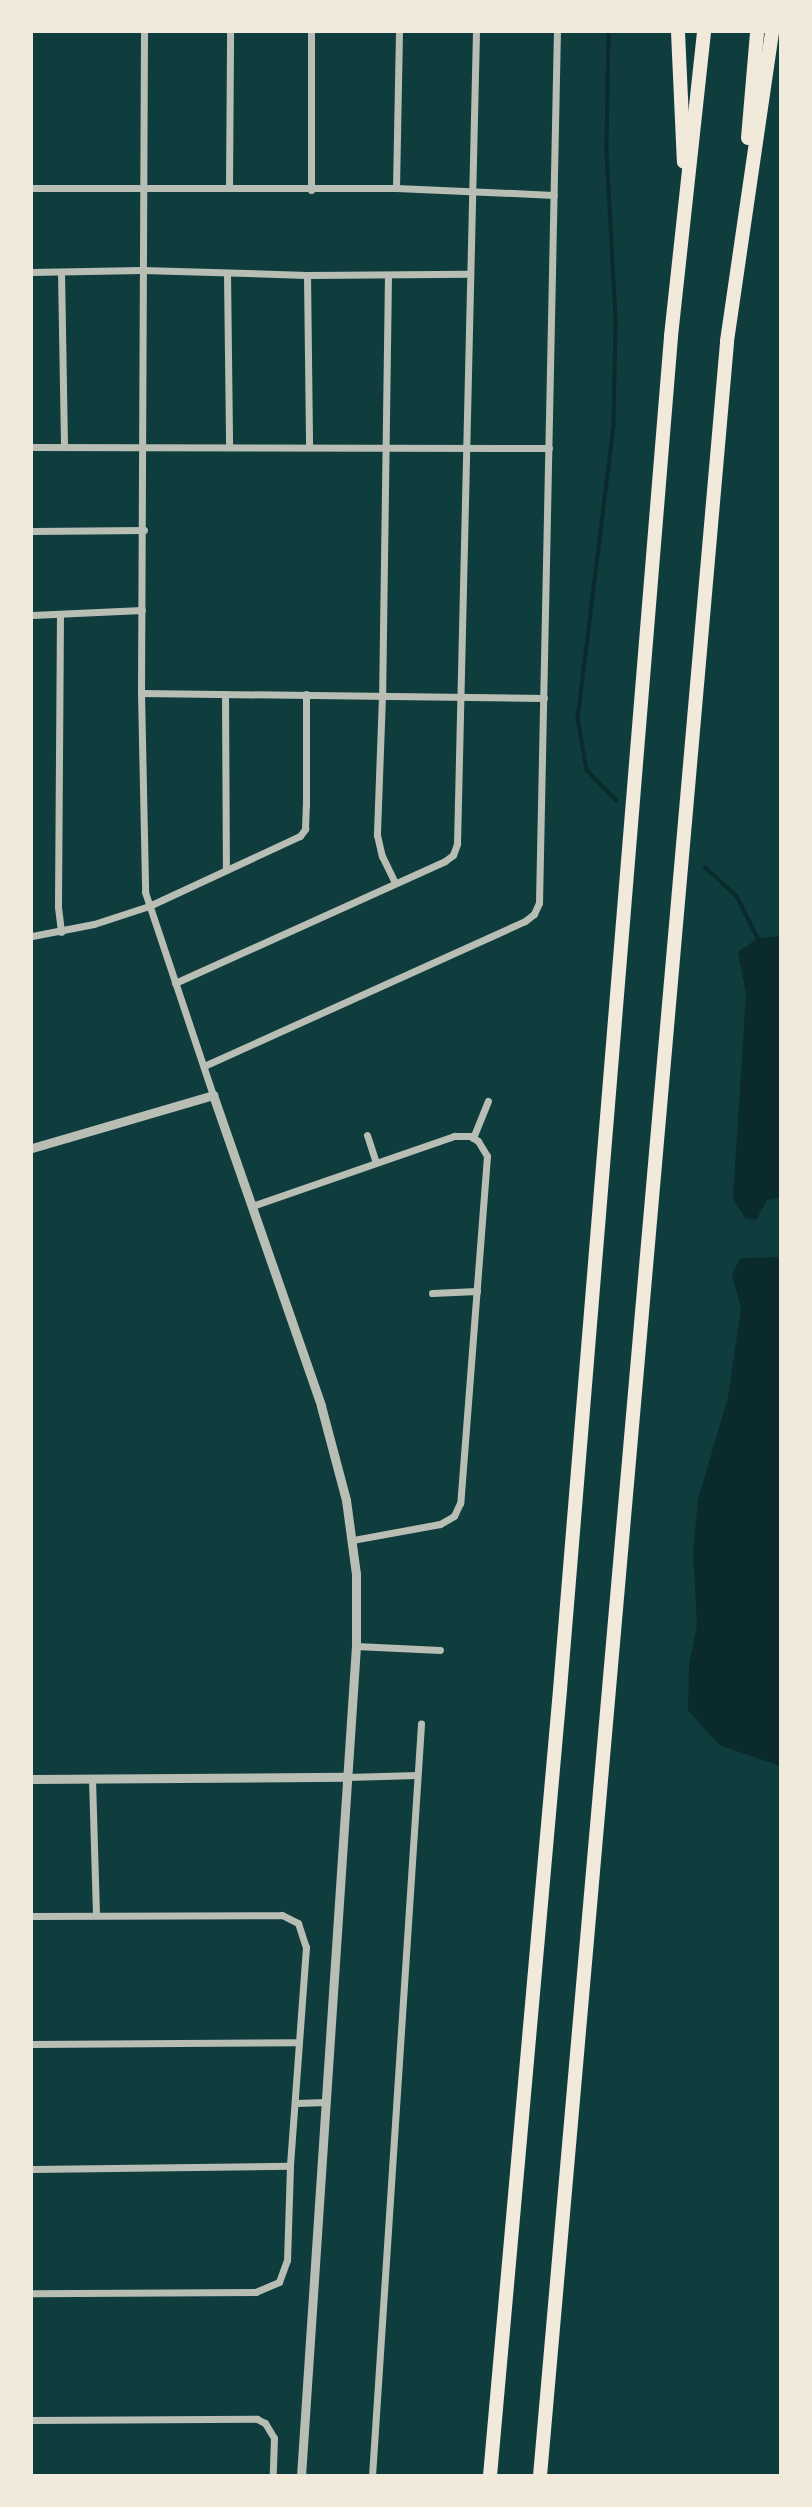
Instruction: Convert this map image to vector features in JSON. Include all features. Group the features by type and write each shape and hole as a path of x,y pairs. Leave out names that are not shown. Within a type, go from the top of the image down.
{"highway":[{"path":"678,32 686,215"},
{"path":"490,2476 560,1690 671,336 704,32"},
{"path":"736,295 757,32"},
{"path":"540,2476 727,341 736,295 772,32"}],"street":[{"path":"144,32 141,804 149,906 331,1438 353,1540 356,1646 301,2476"},
{"path":"229,188 230,32"},
{"path":"311,32 311,190"},
{"path":"396,188 399,32"},
{"path":"175,983 436,866 453,855 457,844 464,448 476,32"},
{"path":"204,1066 534,914 539,903 557,32"},
{"path":"32,188 396,188 554,194"},
{"path":"32,272 142,270 307,275 469,274"},
{"path":"61,272 64,447"},
{"path":"227,273 229,447"},
{"path":"307,275 309,447"},
{"path":"387,275 382,696 377,835 382,856 395,883"},
{"path":"32,447 549,448"},
{"path":"32,531 144,530"},
{"path":"32,615 142,610"},
{"path":"60,615 58,907 61,932"},
{"path":"141,693 544,698"},
{"path":"225,694 226,870"},
{"path":"32,936 61,932 149,906 300,836 304,829 306,694"},
{"path":"32,1149 213,1095"},
{"path":"474,1138 488,1101"},
{"path":"367,1136 376,1163"},
{"path":"252,1206 454,1136 474,1138 483,1148 487,1164 460,1503 454,1516 432,1526 353,1540"},
{"path":"432,1293 477,1292"},
{"path":"356,1646 440,1650"},
{"path":"372,2476 421,1724"},
{"path":"32,1779 417,1775"},
{"path":"92,1779 96,1914"},
{"path":"32,1916 282,1916 290,1919 303,1931 306,1947 290,2166 286,2268 279,2282 269,2289 256,2292 32,2293"},
{"path":"32,2044 299,2042"},
{"path":"296,2103 326,2102"},
{"path":"32,2169 290,2166"},
{"path":"32,2420 257,2419 265,2423 274,2438 274,2476"}],"water":[{"path":"780,936 780,1198 767,1200 756,1220 745,1218 733,1199 746,994 738,952 758,938"},
{"path":"780,1257 780,1766 719,1745 688,1710 689,1666 697,1624 693,1551 698,1500 728,1397 741,1308 732,1275 740,1258"}],"waterway":[{"path":"609,32 607,152 616,320 614,426 578,718 587,770 616,800"},
{"path":"705,867 737,896 758,938"}]}
